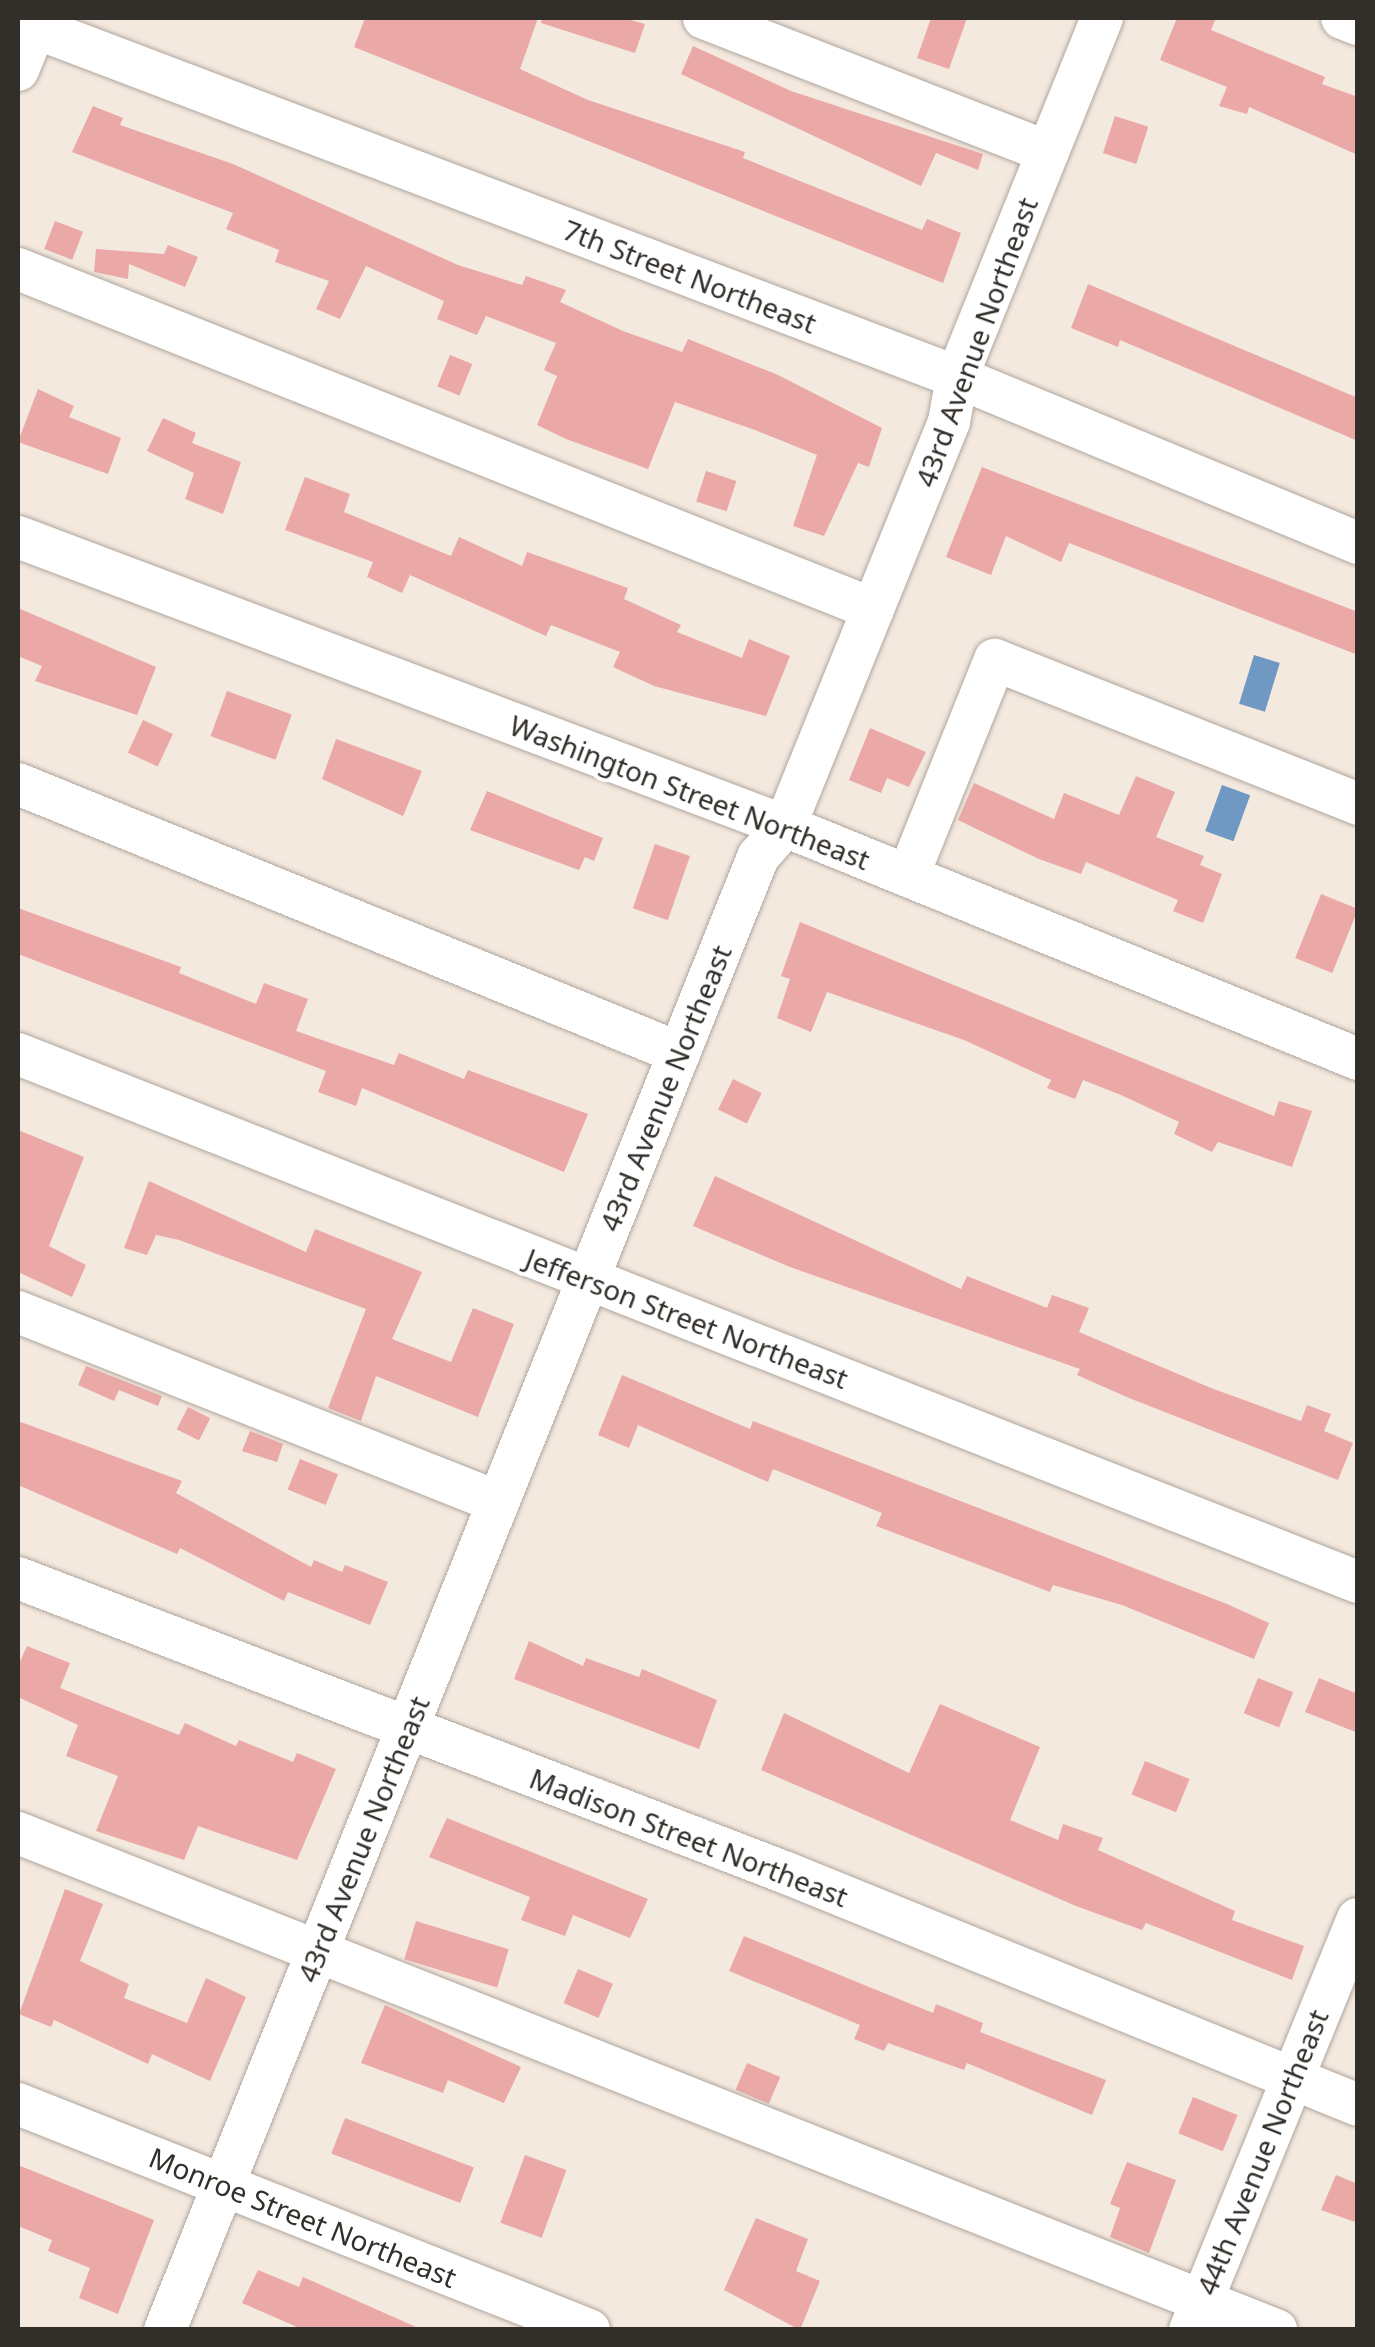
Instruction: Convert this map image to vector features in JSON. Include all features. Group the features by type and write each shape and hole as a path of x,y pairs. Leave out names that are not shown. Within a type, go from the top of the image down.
{"street":[{"path":"704,18 1048,152"},
{"name":"43rd Avenue Northeast","path":"165,2330 758,857 784,826 874,609 949,422 957,377 1102,18"},
{"path":"1342,18 1358,24"},
{"path":"18,70 30,22"},
{"name":"7th Street Northeast","path":"30,22 957,377 1358,543"},
{"path":"18,269 874,609"},
{"name":"Washington Street Northeast","path":"18,537 784,826 1358,1059"},
{"path":"908,876 995,660 1358,804"},
{"path":"18,784 679,1052"},
{"name":"Jefferson Street Northeast","path":"18,1054 1358,1582"},
{"path":"18,1312 498,1502"},
{"name":"Madison Street Northeast","path":"18,1578 1358,2105"},
{"path":"18,1833 1196,2315 1276,2330"},
{"name":"44th Avenue Northeast","path":"1196,2315 1358,1920"},
{"name":"Monroe Street Northeast","path":"18,2104 589,2330"}],"water":[{"path":"1254,655 1280,663 1265,712 1239,704"},
{"path":"1222,785 1250,795 1233,841 1205,831"}],"building":[{"path":"365,18 538,18 520,69 588,100 745,152 743,158 922,230 927,219 961,233 943,283 354,47"},
{"path":"542,18 624,18 645,24 635,53 541,23"},
{"path":"931,18 967,18 949,69 917,58"},
{"path":"1177,18 1216,18 1211,30 1325,77 1322,84 1358,97 1358,155 1249,107 1247,114 1219,106 1227,87 1160,60"},
{"path":"693,46 791,91 983,154 978,170 936,153 921,186 681,74"},
{"path":"93,106 123,118 120,125 233,164 458,265 522,285 526,276 566,290 560,302 623,331 682,352 688,339 778,375 882,428 869,467 858,463 824,536 793,526 817,455 755,430 675,402 648,469 566,439 537,425 557,376 544,370 556,343 486,316 477,335 437,319 444,301 366,266 340,319 316,309 329,281 275,262 279,250 226,229 233,213 72,152"},
{"path":"1115,116 1148,127 1136,164 1103,153"},
{"path":"55,221 83,232 72,260 44,249"},
{"path":"168,245 198,257 185,287 129,264 128,279 94,272 96,249 164,254"},
{"path":"1088,284 1358,398 1358,441 1120,340 1118,347 1071,328"},
{"path":"450,355 472,364 460,396 437,387"},
{"path":"38,389 74,406 69,417 121,438 108,474 18,442"},
{"path":"163,418 196,433 192,443 241,462 223,514 185,499 194,473 147,451"},
{"path":"982,467 1358,612 1358,655 1069,543 1061,562 1006,536 991,575 946,557"},
{"path":"706,471 736,481 727,511 696,501"},
{"path":"305,477 350,494 344,512 451,556 459,537 522,566 527,552 628,588 624,599 681,625 677,632 742,658 749,639 790,656 766,716 654,686 613,667 620,652 551,625 546,636 410,575 402,593 367,577 373,562 285,530"},
{"path":"18,608 156,667 137,715 35,681 42,666 18,656"},
{"path":"227,691 292,715 275,760 211,736"},
{"path":"143,720 173,734 158,767 128,753"},
{"path":"870,728 926,752 909,787 887,778 881,793 849,780"},
{"path":"336,739 422,771 403,816 322,779"},
{"path":"1136,776 1175,792 1156,837 1204,856 1200,865 1222,874 1203,923 1173,911 1178,900 1086,862 1081,874 1039,859 958,820 974,783 1054,819 1064,793 1119,815"},
{"path":"487,791 603,838 594,861 585,857 579,870 470,830"},
{"path":"655,844 690,856 668,920 633,908"},
{"path":"1321,894 1358,909 1332,973 1295,958"},
{"path":"18,908 181,967 179,973 256,1004 264,983 308,999 296,1031 394,1065 399,1053 464,1079 468,1070 588,1114 564,1172 362,1088 356,1106 318,1092 326,1071 18,954"},
{"path":"800,922 1274,1116 1279,1101 1312,1111 1292,1167 1218,1142 1212,1152 1174,1134 1179,1122 1121,1095 1083,1080 1075,1099 1047,1088 1051,1080 964,1040 827,992 811,1032 777,1018 790,979 781,976"},
{"path":"733,1079 762,1093 747,1124 718,1110"},
{"path":"18,1130 84,1157 49,1246 86,1265 72,1297 18,1272"},
{"path":"715,1176 961,1289 967,1276 1047,1308 1052,1295 1089,1308 1079,1332 1211,1388 1301,1421 1307,1405 1331,1414 1324,1431 1353,1443 1338,1480 1129,1398 1077,1375 1080,1369 790,1267 693,1226"},
{"path":"149,1181 306,1252 315,1229 422,1272 392,1339 451,1362 473,1308 514,1324 478,1417 376,1376 361,1421 328,1408 366,1309 179,1240 156,1235 147,1255 124,1248"},
{"path":"86,1366 162,1396 158,1406 119,1390 114,1401 78,1385"},
{"path":"622,1375 750,1429 753,1421 1269,1623 1254,1659 1122,1605 1053,1585 1050,1592 876,1526 882,1513 773,1469 768,1482 638,1425 629,1448 598,1435"},
{"path":"188,1407 210,1418 199,1441 177,1429"},
{"path":"18,1421 182,1481 176,1493 311,1567 314,1560 342,1572 345,1565 388,1582 370,1625 288,1592 284,1601 180,1548 177,1554 18,1485"},
{"path":"250,1431 283,1444 277,1462 242,1451"},
{"path":"300,1459 338,1474 326,1505 288,1490"},
{"path":"529,1641 583,1666 586,1658 639,1677 642,1669 717,1700 699,1749 514,1679"},
{"path":"27,1646 70,1663 60,1688 179,1735 185,1723 236,1746 239,1740 293,1762 297,1753 336,1769 297,1860 198,1826 184,1860 96,1831 118,1776 66,1756 78,1725 18,1697 18,1666"},
{"path":"1258,1678 1293,1692 1279,1727 1244,1713"},
{"path":"1319,1678 1358,1694 1358,1733 1305,1712"},
{"path":"940,1704 1040,1747 1010,1820 1058,1840 1063,1824 1103,1838 1098,1850 1235,1911 1232,1920 1304,1946 1292,1980 1146,1923 1142,1930 1076,1906 761,1770 784,1713 909,1773"},
{"path":"1145,1761 1190,1779 1176,1812 1132,1794"},
{"path":"447,1818 648,1899 630,1938 573,1915 565,1936 521,1920 530,1897 429,1857"},
{"path":"65,1889 103,1904 80,1961 129,1984 124,1998 187,2023 206,1978 246,1997 210,2081 152,2054 148,2064 54,2020 51,2027 19,2014"},
{"path":"416,1921 509,1949 497,1988 404,1959"},
{"path":"744,1936 933,2013 936,2004 983,2023 980,2032 1106,2080 1092,2115 967,2063 964,2070 888,2043 884,2051 854,2039 860,2025 729,1971"},
{"path":"578,1969 613,1984 599,2018 564,2003"},
{"path":"385,2005 521,2067 504,2103 448,2080 443,2093 361,2063"},
{"path":"747,2063 780,2077 769,2104 736,2090"},
{"path":"1193,2097 1238,2115 1223,2151 1178,2133"},
{"path":"345,2118 474,2167 460,2203 331,2153"},
{"path":"525,2155 566,2170 542,2238 500,2223"},
{"path":"1127,2162 1176,2180 1149,2253 1110,2237 1120,2208 1110,2204"},
{"path":"18,2165 154,2220 118,2314 79,2298 90,2268 48,2251 52,2240 18,2226"},
{"path":"1336,2175 1358,2184 1358,2223 1321,2210"},
{"path":"756,2218 808,2239 796,2271 820,2281 800,2330 724,2290"},
{"path":"258,2270 299,2287 303,2277 423,2330 304,2330 242,2303"}]}
